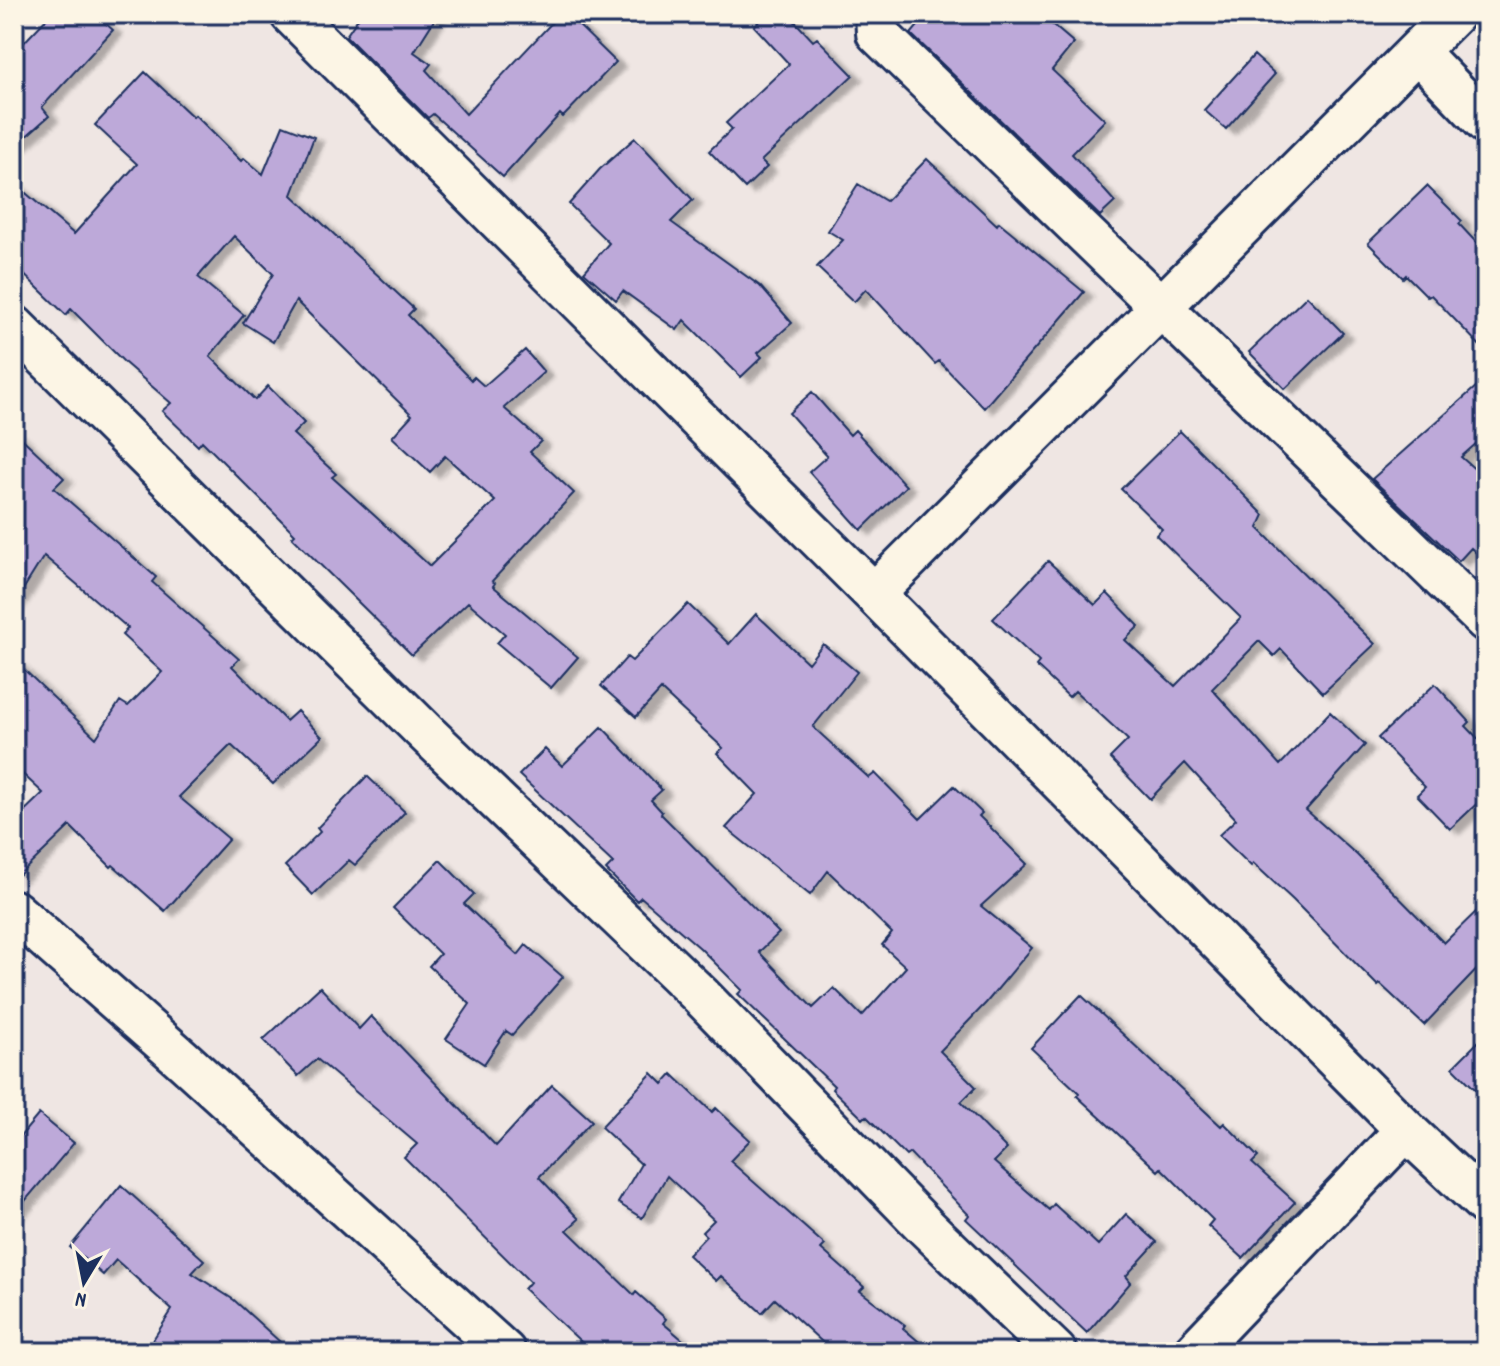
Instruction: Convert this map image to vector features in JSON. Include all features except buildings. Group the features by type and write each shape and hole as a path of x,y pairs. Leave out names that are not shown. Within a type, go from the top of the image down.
{"street":[{"path":"291,14 874,594 1406,1130 1486,1205"},
{"path":"876,14 877,33 1486,621"},
{"path":"874,594 1454,14"},
{"path":"1417,51 1486,123"},
{"path":"14,326 426,733 700,995 925,1226 1056,1352"},
{"path":"14,911 505,1352"},
{"path":"1194,1352 1406,1130"}]}
